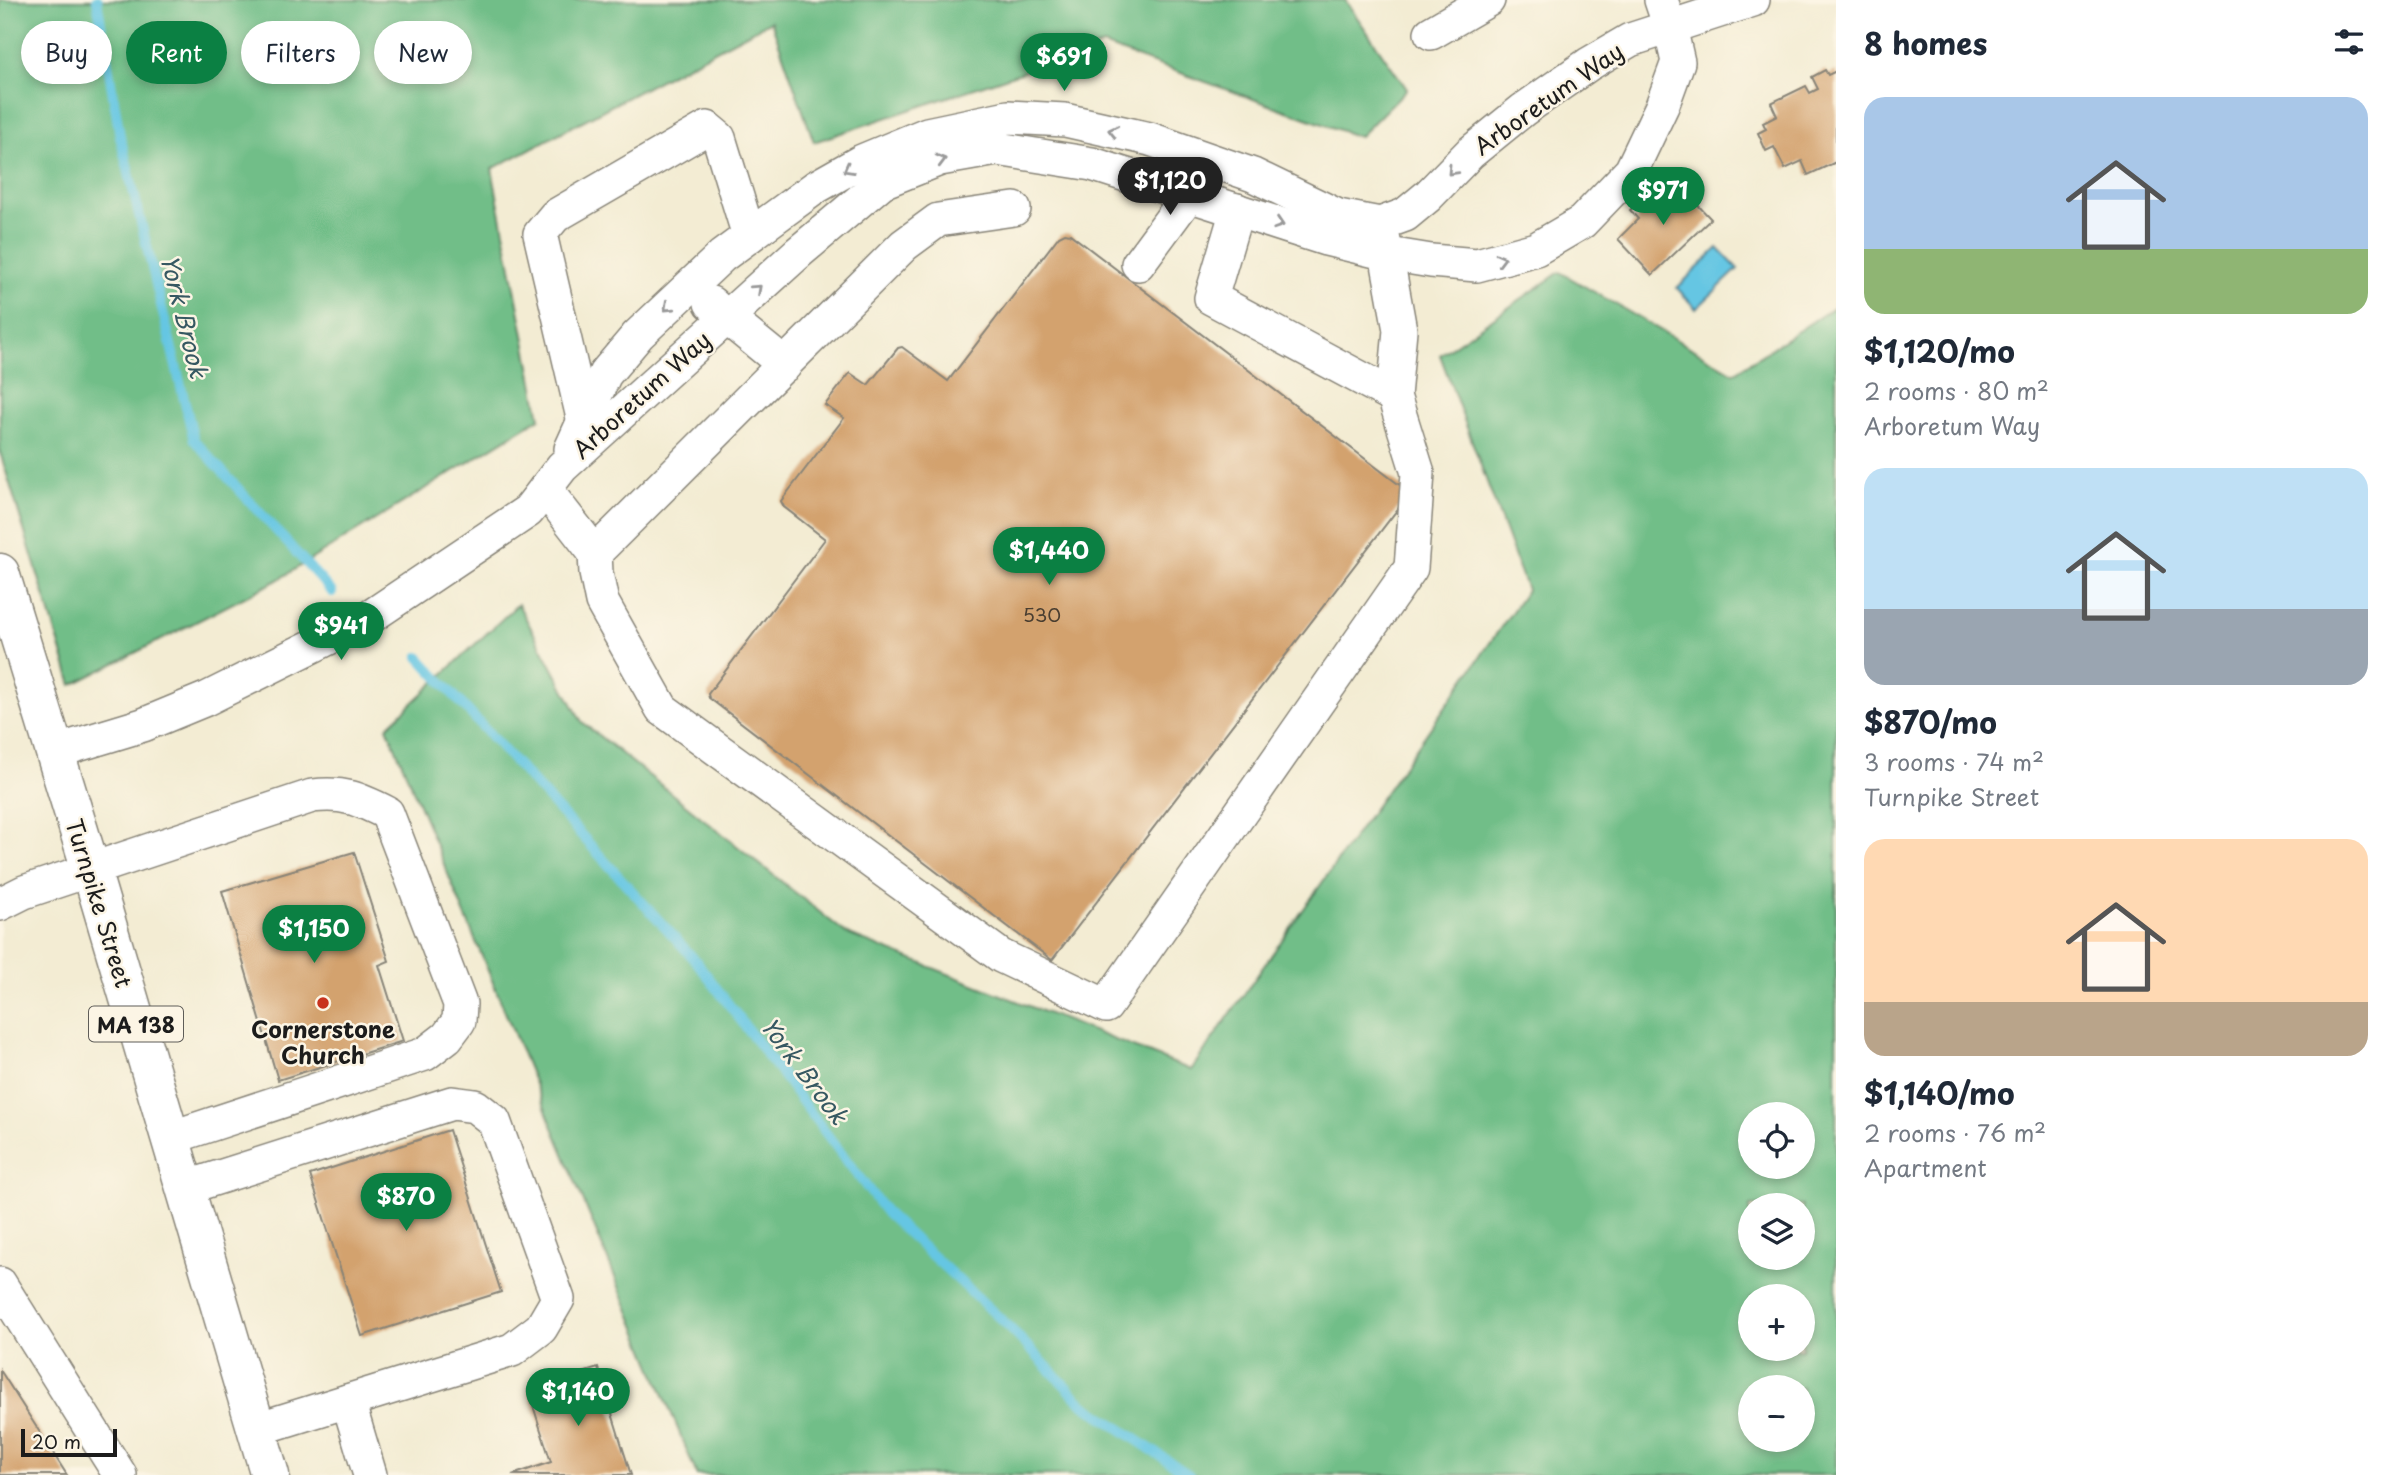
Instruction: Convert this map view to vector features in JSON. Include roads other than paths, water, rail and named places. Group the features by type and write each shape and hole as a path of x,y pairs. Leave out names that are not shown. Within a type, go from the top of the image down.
{"main road":[{"name":"Turnpike Street","path":"0,573 10,640 54,752 91,870 270,1475"}],"street":[{"path":"1431,33 1488,0"},
{"name":"Arboretum Way","path":"553,478 726,317 882,182 940,159 997,149 1093,164 1326,239 1384,239 1405,215 1428,196 1470,153 1523,110 1589,64 1630,40 1665,13 1743,2"},
{"name":"Arboretum Way","path":"553,478 584,422 605,374 638,335 722,256 816,187 862,161 927,134 1008,117 1065,120 1150,139 1253,175 1384,239 1477,265 1536,249 1582,222 1631,171 1662,106 1678,62 1665,13"},
{"path":"584,422 540,234 555,216 707,128 719,138 749,236"},
{"path":"1138,264 1189,195 1202,158"},
{"path":"595,553 904,245 939,220 1014,209"},
{"path":"1237,210 1211,298 1394,396"},
{"path":"54,752 143,725 206,699 367,619 528,511 553,478 595,553 602,603 662,709 1000,956 1106,1006 1411,568 1418,473 1394,396 1400,330 1384,239"},
{"path":"692,284 726,317 785,365"},
{"path":"0,904 24,892 312,796 334,793 362,801 387,813 460,1003 459,1021 447,1037 425,1054 170,1138"},
{"path":"185,1188 452,1103 475,1106 494,1121 558,1299 541,1328 512,1350 257,1429"},
{"path":"0,1284 120,1475"},
{"path":"348,1401 370,1475"}],"water":[{"path":"1718,248 1738,269 1696,309 1677,288"}],"waterway":[{"name":"York Brook","path":"97,0 120,136 194,440 332,592"},
{"name":"York Brook","path":"419,657 696,961 887,1214 1005,1323 1082,1403 1189,1475"}],"place":[{"name":"Cornerstone Church","path":"323,1003"}]}
